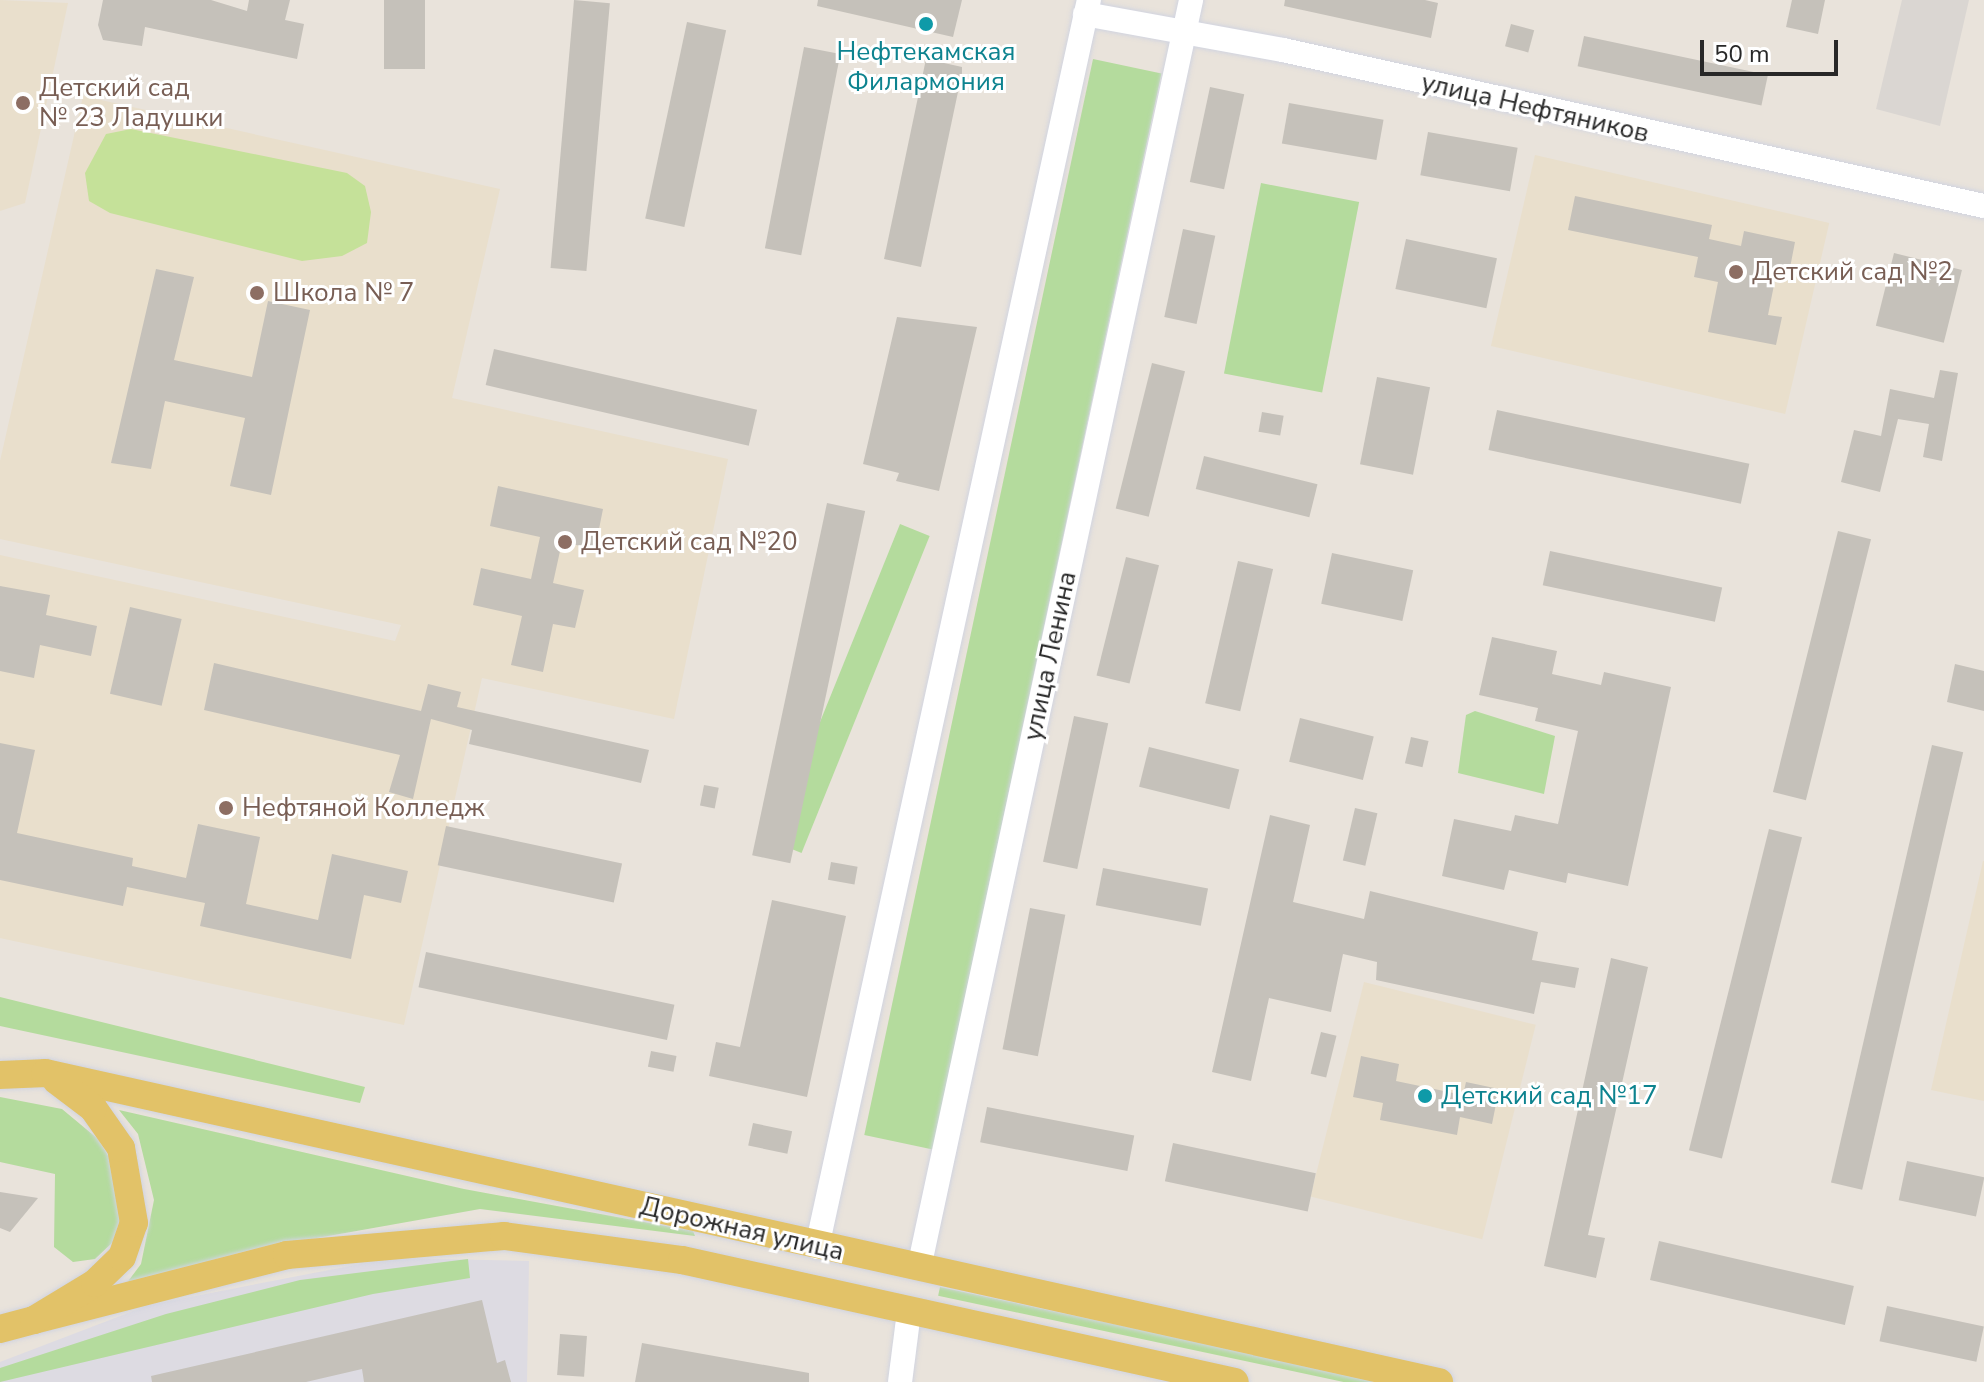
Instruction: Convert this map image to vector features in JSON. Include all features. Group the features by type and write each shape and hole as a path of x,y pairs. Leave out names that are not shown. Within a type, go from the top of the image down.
{"main road":[{"name":"улица Ленина","path":"909,1312 1191,0"},
{"name":"улица Нефтяников","path":"1087,7 1984,206"},
{"path":"808,1288 1087,7"},
{"name":"Дорожная улица","path":"0,1063 817,1247 1439,1382"},
{"path":"0,1075 37,1072 110,1126 130,1174 134,1223 113,1269 13,1327"},
{"path":"682,1260 708,1246 701,1221"},
{"name":"Дорожная улица","path":"13,1327 287,1255 480,1236 682,1260 1235,1382"},
{"path":"900,1382 909,1312"}],"shaded area":[{"name":"Детский сад № 23 Ладушки","path":"0,0 68,3 25,203 0,211"},
{"path":"1902,0 1969,0 1940,126 1876,109"},
{"path":"83,96 500,189 452,398 728,459 674,719 482,678 404,1025 0,938 0,555 395,641 401,625 0,539 0,461"},
{"path":"1535,155 1829,223 1785,414 1491,346"},
{"path":"1984,861 1984,1101 1931,1090"},
{"path":"1364,982 1536,1025 1482,1239 1311,1196"},
{"path":"391,1258 529,1261 527,1382 0,1382 0,1362 149,1305"}],"green space":[{"path":"1093,59 1161,74 933,1150 864,1135"},
{"path":"131,129 347,173 365,186 371,212 367,243 342,256 302,261 110,213 89,201 85,173 106,134"},
{"path":"1261,183 1359,202 1322,393 1224,373"},
{"path":"900,524 930,536 802,853 772,841"},
{"path":"1475,711 1555,736 1544,794 1458,773 1466,715"},
{"path":"0,997 365,1087 360,1103 0,1026"},
{"path":"0,1097 62,1109 98,1139 118,1172 123,1210 113,1242 95,1259 73,1262 54,1247 55,1174 0,1162"},
{"path":"119,1110 464,1189 693,1231 695,1236 480,1209 250,1250 126,1284 141,1264 154,1200 138,1134"},
{"path":"468,1259 470,1278 373,1294 0,1382 0,1368 166,1314 300,1280"},
{"path":"940,1287 1372,1379 1372,1382 1344,1382 938,1296"}],"building":[{"path":"103,0 211,0 247,11 249,0 290,0 285,20 304,24 297,59 145,27 142,46 103,40 98,25"},
{"path":"384,0 425,0 425,69 384,69"},
{"path":"574,0 610,3 586,271 551,268"},
{"name":"Нефтекамская Филармония","path":"818,0 962,0 953,37 817,6"},
{"path":"1285,0 1425,0 1438,3 1431,38 1284,6"},
{"path":"1792,0 1825,0 1818,34 1786,27"},
{"path":"687,22 726,30 684,227 645,219"},
{"path":"1511,24 1534,30 1528,52 1505,46"},
{"path":"1584,36 1768,75 1761,105 1578,66"},
{"path":"804,47 840,54 801,255 765,248"},
{"path":"926,59 962,67 962,73 921,267 884,259"},
{"path":"1210,87 1244,94 1224,189 1190,182"},
{"path":"1289,103 1384,120 1376,160 1282,143"},
{"path":"1428,132 1518,148 1510,191 1420,175"},
{"name":"Детский сад №2","path":"1575,196 1712,225 1709,239 1741,246 1744,231 1795,242 1789,273 1777,270 1768,315 1782,317 1776,345 1708,332 1718,282 1694,277 1698,257 1568,230"},
{"path":"1183,229 1215,236 1197,324 1164,317"},
{"path":"1406,239 1497,258 1486,308 1395,289"},
{"path":"1894,253 1962,270 1944,343 1876,326"},
{"path":"156,269 194,277 174,360 252,377 268,301 310,310 271,495 230,486 245,418 165,401 151,469 111,463"},
{"path":"897,317 977,327 939,491 896,481 899,473 863,464"},
{"path":"494,349 757,410 749,446 486,385"},
{"path":"1152,363 1185,371 1149,517 1116,509"},
{"path":"1940,370 1958,373 1942,461 1923,457 1929,424 1898,419 1880,492 1841,482 1854,430 1881,436 1890,389 1934,398"},
{"path":"1377,377 1430,387 1413,475 1360,464"},
{"path":"1497,410 1749,464 1741,504 1488,450"},
{"path":"1262,412 1284,416 1280,436 1259,432"},
{"path":"1204,456 1318,484 1309,517 1196,489"},
{"path":"498,486 603,509 595,549 562,542 553,583 584,590 575,628 553,624 543,672 511,665 522,616 473,605 481,568 531,579 540,537 490,526"},
{"path":"827,503 865,511 790,863 752,855"},
{"path":"1838,531 1871,539 1806,800 1773,792"},
{"path":"1550,551 1722,588 1715,622 1543,585"},
{"path":"1332,553 1413,570 1402,621 1321,604"},
{"path":"1126,557 1159,565 1129,684 1096,675"},
{"path":"1238,561 1273,569 1240,711 1205,703"},
{"path":"0,586 50,595 46,615 97,626 91,656 40,645 34,678 0,671"},
{"path":"130,607 182,619 162,706 110,694"},
{"path":"1492,637 1557,651 1552,674 1601,685 1604,672 1671,687 1628,886 1568,873 1566,883 1509,870 1504,890 1442,876 1454,819 1511,831 1515,815 1558,824 1578,731 1535,721 1538,708 1479,695"},
{"path":"214,663 421,711 428,684 461,692 457,707 649,750 641,783 469,744 472,730 431,719 413,799 389,792 400,755 204,710"},
{"path":"1955,664 1984,671 1984,711 1947,702"},
{"path":"1074,716 1108,723 1077,869 1043,862"},
{"path":"1300,718 1374,736 1363,780 1289,762"},
{"path":"1411,737 1429,741 1422,767 1405,763"},
{"path":"0,743 35,750 17,833 133,858 132,866 186,878 198,824 260,837 246,904 318,920 332,854 408,871 401,903 364,895 351,959 200,926 205,903 127,887 123,906 0,880"},
{"path":"1932,745 1963,752 1862,1190 1831,1182"},
{"path":"1149,747 1239,769 1229,809 1139,787"},
{"path":"704,785 719,788 715,808 700,806"},
{"path":"1355,808 1377,813 1365,866 1343,861"},
{"path":"1270,815 1310,825 1293,902 1364,919 1370,891 1538,932 1532,960 1579,968 1575,988 1541,982 1534,1014 1376,980 1377,962 1343,954 1331,1012 1269,998 1251,1081 1212,1072"},
{"path":"446,826 622,863 614,903 438,865"},
{"path":"1769,829 1802,837 1722,1158 1689,1150"},
{"path":"831,862 858,867 854,884 828,880"},
{"path":"1103,868 1208,888 1201,926 1096,905"},
{"path":"772,900 846,916 807,1097 709,1076 716,1042 740,1047"},
{"path":"1030,908 1065,915 1038,1056 1003,1049"},
{"path":"426,952 674,1005 667,1040 419,987"},
{"path":"1611,958 1648,967 1588,1235 1605,1238 1596,1278 1544,1266"},
{"path":"1321,1032 1337,1036 1326,1078 1311,1074"},
{"path":"651,1051 677,1056 673,1072 648,1067"},
{"name":"Детский сад №17","path":"1361,1056 1399,1064 1396,1081 1463,1095 1466,1082 1499,1089 1492,1124 1460,1117 1457,1135 1380,1120 1383,1103 1353,1097"},
{"path":"987,1107 1134,1136 1127,1171 980,1142"},
{"path":"753,1123 792,1131 787,1154 748,1145"},
{"path":"1173,1143 1316,1173 1308,1212 1165,1181"},
{"path":"1907,1161 1984,1177 1976,1217 1899,1200"},
{"path":"0,1192 38,1198 10,1232 0,1228"},
{"path":"1659,1241 1854,1286 1845,1325 1650,1280"},
{"path":"482,1300 497,1363 505,1360 511,1382 364,1382 362,1369 306,1382 152,1382 151,1376"},
{"path":"1887,1306 1984,1327 1976,1362 1880,1341"},
{"path":"560,1334 587,1336 584,1377 557,1375"},
{"path":"642,1343 809,1373 809,1382 635,1382"}],"place":[{"name":"Нефтекамская Филармония","path":"926,24"},
{"name":"Детский сад № 23 Ладушки","path":"23,103"},
{"name":"Детский сад №2","path":"1736,272"},
{"name":"Школа № 7","path":"257,293"},
{"name":"Детский сад №20","path":"565,542"},
{"name":"Нефтяной Колледж","path":"226,808"},
{"name":"Детский сад №17","path":"1425,1096"}]}
